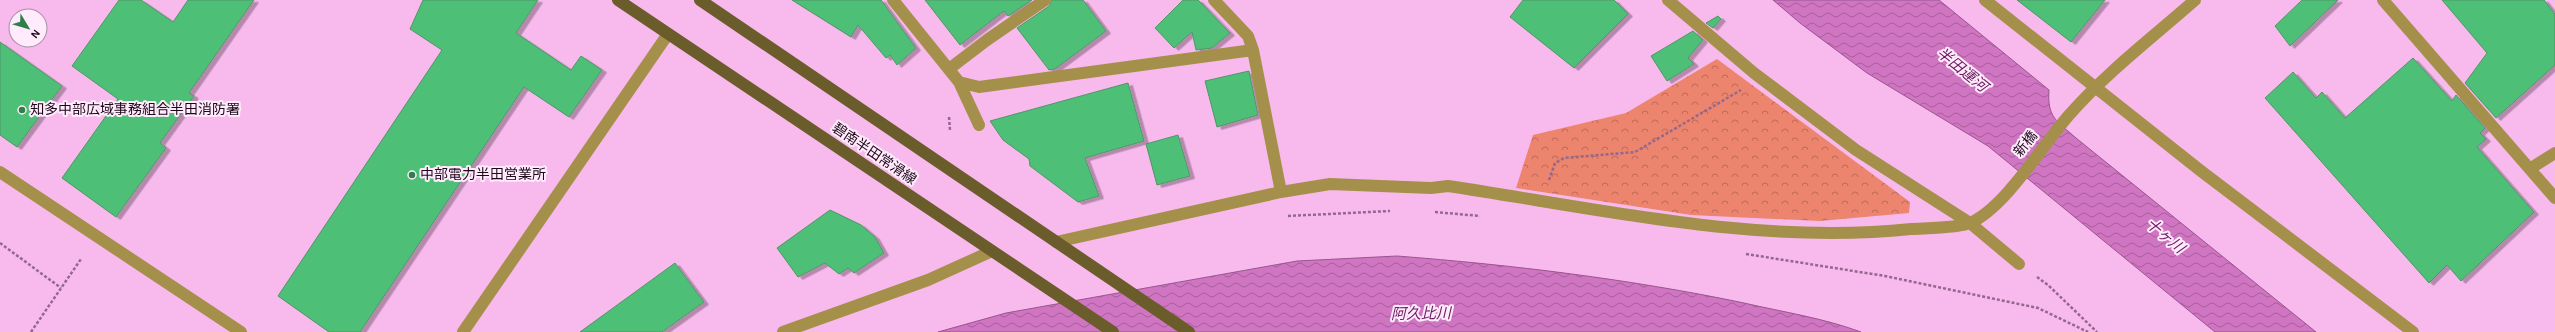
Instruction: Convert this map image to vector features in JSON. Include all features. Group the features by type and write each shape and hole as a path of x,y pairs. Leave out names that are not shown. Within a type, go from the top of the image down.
{"main road":[{"name":"碧南半田常滑線","path":"618,0 1113,332"},
{"name":"碧南半田常滑線","path":"700,0 1056,242 1096,267 1189,332"}],"street":[{"path":"893,0 959,82 979,125"},
{"path":"949,69 987,40 1045,0"},
{"path":"1214,0 1248,36 1253,50 1281,192"},
{"path":"1668,0 1754,73 1856,150 1970,223 2019,264"},
{"path":"1985,0 2207,176 2413,332"},
{"name":"新橋","path":"1970,223 1993,207 2070,114 2095,88 2195,0"},
{"path":"2387,2 2531,168 2555,198"},
{"path":"463,332 668,34"},
{"path":"959,82 979,87 1253,50"},
{"path":"2531,168 2555,153"},
{"path":"0,172 241,332"},
{"path":"1056,242 1281,192 1330,184 1431,188 1448,186 1693,225 1815,234 1896,231 1970,223"},
{"path":"783,332 928,280 992,251"}],"path":[{"path":"1546,201 1550,171 1559,160 1564,158 1635,152 1738,94 1754,73"},
{"path":"1286,216 1398,211"},
{"path":"1429,212 1482,216"},
{"path":"0,243 61,288"},
{"path":"1745,254 1885,276 2038,308 2088,332"},
{"path":"30,332 81,259"},
{"path":"2019,264 2048,285 2096,332"}],"green space":[{"path":"1717,59 1910,202 1909,213 1820,221 1691,215 1516,188 1533,135 1626,113"}],"water":[{"path":"1773,0 1939,0 2049,90 2050,107 2052,113 2063,127 2316,332 2215,332 1988,146 1867,73 1800,23"},
{"name":"阿久比川","path":"1397,256 1527,268 1701,294 1803,316 1861,332 938,332 1006,313 1297,261"}],"building":[{"path":"119,0 141,0 173,22 188,0 254,0 189,93 194,96 160,143 166,148 116,217 62,178 118,99 72,66"},
{"name":"中部電力半田営業所","path":"423,0 538,0 516,33 571,70 581,56 602,70 569,117 524,87 360,332 329,332 278,296 442,50 410,29"},
{"path":"792,0 881,0 916,48 897,65 890,55 886,58 858,25 851,37"},
{"path":"925,0 1032,0 1008,16 1004,11 960,45"},
{"path":"1052,0 1083,0 1106,31 1055,69 1049,70 1017,28 1049,6"},
{"path":"1183,0 1198,0 1230,33 1212,48 1196,50 1192,32 1174,48 1155,28"},
{"path":"1523,0 1614,0 1628,14 1574,68 1510,17"},
{"path":"2017,0 2105,0 2071,42"},
{"path":"2302,0 2338,0 2290,46 2275,26"},
{"path":"2442,0 2544,0 2555,14 2555,65 2496,118 2465,83 2487,53"},
{"path":"1718,16 1721,19 1713,28 1706,23"},
{"path":"1693,31 1703,40 1688,58 1694,64 1667,81 1651,56"},
{"name":"知多中部広域事務組合半田消防署","path":"0,42 62,86 17,147 0,135"},
{"path":"2413,58 2452,101 2456,95 2485,128 2480,133 2486,139 2477,147 2534,212 2461,281 2447,265 2429,283 2265,98 2293,72 2316,98 2322,92 2345,118"},
{"path":"1249,71 1258,115 1217,127 1205,81"},
{"path":"1128,83 1144,141 1085,158 1099,196 1078,202 1030,166 1029,159 1003,140 990,121"},
{"path":"1178,135 1190,176 1157,185 1146,144"},
{"path":"830,210 861,225 875,237 884,253 854,273 848,268 839,274 825,263 798,277 777,248"},
{"path":"675,263 704,302 662,332 580,332"}],"place":[{"name":"知多中部広域事務組合半田消防署","path":"22,110"},
{"name":"中部電力半田営業所","path":"412,175"}],"water label":[{"name":"半田運河","path":"1962,70"},
{"name":"十ヶ川","path":"2165,236"}]}
